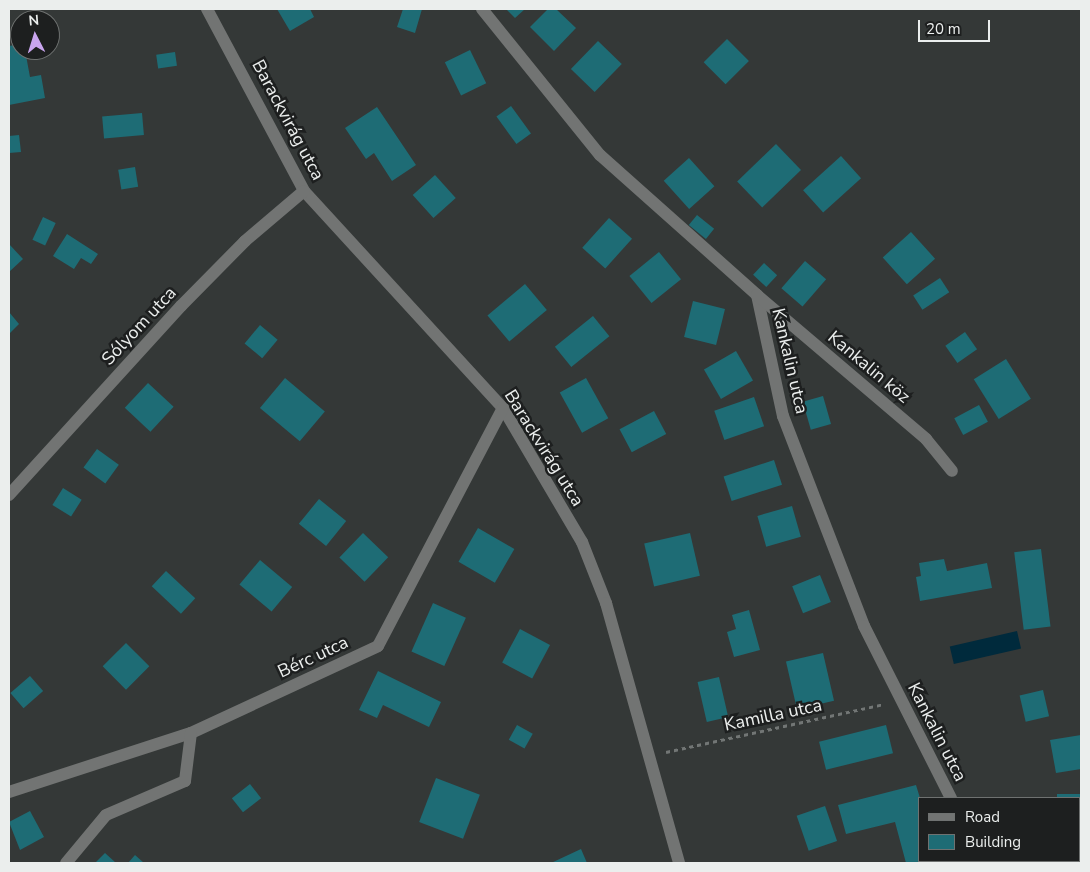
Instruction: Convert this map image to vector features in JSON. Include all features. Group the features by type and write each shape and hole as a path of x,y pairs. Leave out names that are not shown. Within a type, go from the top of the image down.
{"street":[{"name":"Barackvirág utca","path":"207,9 304,190 503,408 582,542 606,603 651,756 679,863"},
{"name":"Kankalin utca","path":"482,9 600,155 757,295 783,416 864,626 949,797"},
{"name":"Sólyom utca","path":"9,495 181,306 246,241 304,190"},
{"name":"Kankalin köz","path":"757,295 926,439 952,471"},
{"name":"Bérc utca","path":"9,792 191,733 378,646 503,408"},
{"path":"66,863 106,815 185,781 191,733"}],"path":[{"name":"Kamilla utca","path":"651,756 901,701"}],"water":[{"path":"1017,631 1021,649 954,664 950,647"}],"building":[{"path":"277,9 310,9 314,17 290,31"},
{"path":"403,9 422,9 415,33 397,27"},
{"path":"506,9 525,9 515,18"},
{"path":"548,9 556,9 576,28 554,51 530,27"},
{"path":"727,39 749,61 726,84 704,62"},
{"path":"598,41 622,64 595,92 571,69"},
{"path":"9,46 10,60 27,60 30,77 41,75 45,98 9,105"},
{"path":"470,50 486,83 461,96 445,62"},
{"path":"175,52 177,66 158,69 156,55"},
{"path":"511,106 531,134 516,144 496,117"},
{"path":"377,107 416,165 392,181 374,153 366,159 345,128"},
{"path":"142,113 144,135 104,138 102,116"},
{"path":"19,135 21,152 9,153 9,136"},
{"path":"776,144 801,170 762,207 737,182"},
{"path":"841,156 861,178 823,212 803,190"},
{"path":"689,158 714,186 689,209 664,181"},
{"path":"135,167 138,187 121,189 118,170"},
{"path":"435,175 456,198 433,218 413,195"},
{"path":"697,215 714,229 706,239 689,225"},
{"path":"43,217 56,223 45,246 32,240"},
{"path":"609,218 632,239 605,268 582,248"},
{"path":"911,232 935,259 907,284 883,257"},
{"path":"67,234 98,254 91,264 81,258 74,269 53,256"},
{"path":"9,244 23,259 9,272"},
{"path":"659,252 681,279 651,303 629,276"},
{"path":"805,261 826,279 803,307 781,288"},
{"path":"764,263 777,275 766,287 753,275"},
{"path":"940,278 949,292 922,310 913,295"},
{"path":"525,284 547,310 509,342 487,315"},
{"path":"693,301 725,309 716,345 684,337"},
{"path":"9,312 19,324 9,334"},
{"path":"593,316 609,336 571,367 555,347"},
{"path":"260,325 278,340 262,358 245,343"},
{"path":"965,332 977,349 957,363 945,346"},
{"path":"736,351 753,380 721,399 704,370"},
{"path":"1006,359 1031,399 999,419 974,379"},
{"path":"285,378 325,411 300,441 260,408"},
{"path":"586,378 608,418 582,433 560,393"},
{"path":"148,383 174,407 150,432 125,408"},
{"path":"823,396 831,424 811,430 803,402"},
{"path":"754,397 764,426 724,440 714,411"},
{"path":"979,405 988,422 963,435 954,418"},
{"path":"654,411 666,434 632,452 620,429"},
{"path":"97,449 119,465 105,483 83,468"},
{"path":"774,460 782,485 732,501 724,476"},
{"path":"63,488 82,500 71,517 52,505"},
{"path":"319,499 346,521 326,546 299,524"},
{"path":"792,506 801,537 766,547 757,516"},
{"path":"478,528 514,549 495,583 458,562"},
{"path":"363,533 388,557 365,582 339,557"},
{"path":"690,533 700,576 654,586 644,544"},
{"path":"1041,549 1051,626 1024,630 1014,552"},
{"path":"944,559 947,571 987,563 992,588 920,601 916,577 921,576 919,563"},
{"path":"260,560 292,587 272,612 239,585"},
{"path":"166,571 195,598 181,614 152,586"},
{"path":"820,575 831,602 803,613 792,586"},
{"path":"433,603 466,618 444,666 411,651"},
{"path":"749,610 760,650 734,657 727,632 736,629 732,615"},
{"path":"520,629 550,645 532,679 502,663"},
{"path":"126,643 149,666 126,690 103,666"},
{"path":"823,653 834,701 797,709 786,662"},
{"path":"378,671 441,702 429,727 383,705 377,718 359,710"},
{"path":"30,676 43,691 23,708 10,693"},
{"path":"719,677 728,717 707,722 698,682"},
{"path":"1043,690 1049,716 1026,722 1020,695"},
{"path":"517,725 533,734 525,749 509,740"},
{"path":"886,725 893,753 826,770 819,742"},
{"path":"1081,735 1081,769 1056,773 1050,740"},
{"path":"436,778 480,795 463,839 419,822"},
{"path":"250,784 261,798 243,812 232,798"},
{"path":"916,785 920,797 918,797 918,862 937,863 906,863 895,822 846,834 838,805"},
{"path":"1057,794 1081,794 1081,827 1080,797 1057,797"},
{"path":"825,806 837,841 809,851 797,816"},
{"path":"30,811 44,837 20,850 9,822"},
{"path":"581,849 587,863 551,863"},
{"path":"105,853 116,863 95,863"},
{"path":"135,855 144,863 128,863"}]}
